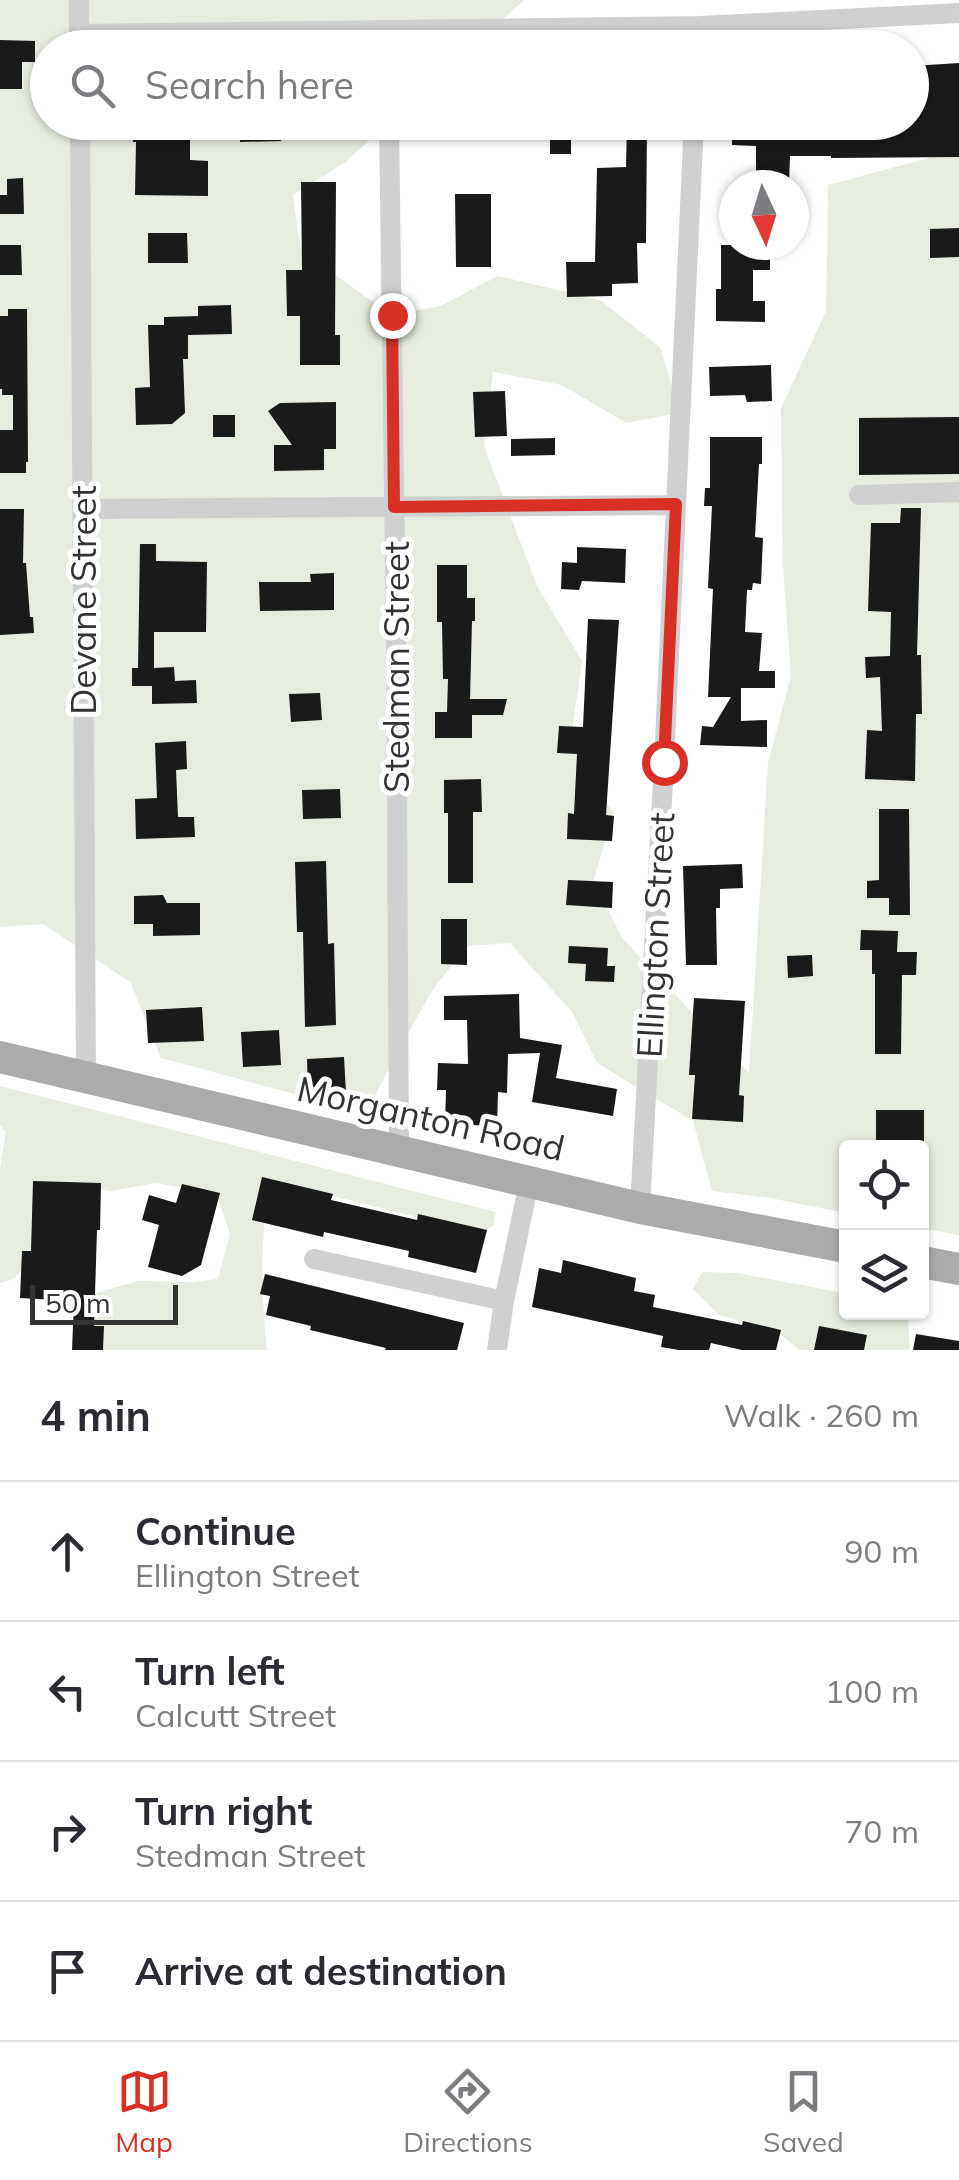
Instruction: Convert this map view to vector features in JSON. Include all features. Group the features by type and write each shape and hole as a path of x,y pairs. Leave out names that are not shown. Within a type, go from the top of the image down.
{"main road":[{"name":"Morganton Road","path":"0,1057 640,1208 839,1246"},
{"path":"929,1263 959,1269"}],"street":[{"path":"79,0 79,30"},
{"path":"775,30 959,13"},
{"name":"Devane Street","path":"80,140 86,1078"},
{"name":"Stedman Street","path":"389,140 399,1152"},
{"name":"Ellington Street","path":"640,1208 693,140"},
{"path":"859,495 959,492"},
{"path":"83,509 676,504"},
{"path":"497,1350 529,1183"},
{"path":"314,1259 504,1300"}],"shaded area":[{"path":"0,0 524,0 490,30 30,30 30,140 370,140 347,161 293,195 301,251 392,315 440,306 498,276 600,300 660,347 680,413 626,423 562,385 493,372 484,446 537,586 582,661 570,744 614,814 593,881 623,939 749,1073 768,763 791,676 783,568 781,408 826,311 828,185 959,150 959,1235 929,1229 929,1140 839,1140 839,1212 712,1191 693,1121 597,1063 572,1012 510,943 467,946 431,992 365,1113 161,1058 130,982 43,924 0,927"},
{"path":"0,1086 496,1212 493,1226 479,1233 298,1187 269,1187 262,1268 267,1350 83,1350 89,1295 138,1281 218,1279 230,1234 216,1193 155,1183 111,1191 71,1183 37,1251 15,1278 0,1283 0,1170 6,1131 0,1126"},
{"path":"702,1272 738,1273 838,1292 839,1320 908,1320 910,1350 799,1350 777,1331 719,1315 693,1289"}],"building":[{"path":"0,40 30,41 30,62 22,62 22,89 0,89"},
{"path":"959,63 959,157 790,156 790,170 756,170 756,146 732,145 732,140 929,140 929,65"},
{"path":"190,140 190,160 208,161 208,196 135,195 133,142"},
{"path":"550,140 571,140 571,154 550,154"},
{"path":"627,140 647,140 646,243 637,243 638,283 612,284 612,296 567,297 566,262 595,262 597,168 626,167"},
{"path":"23,178 24,214 0,214 0,195 7,195 7,179"},
{"path":"301,182 336,182 335,335 340,335 340,365 300,365 300,316 287,316 286,270 302,270"},
{"path":"455,194 491,194 491,267 456,267"},
{"path":"959,228 959,257 930,258 930,229"},
{"path":"148,233 187,233 188,263 148,263"},
{"path":"0,245 21,245 22,275 0,275"},
{"path":"721,260 770,260 770,270 753,270 753,301 765,301 765,322 716,321 716,289 721,289"},
{"path":"231,305 232,334 188,335 188,359 183,359 185,413 172,424 136,425 135,388 150,387 148,325 164,325 164,317 198,316 198,306"},
{"path":"8,309 27,309 26,473 0,473 0,430 13,430 13,395 2,395 0,389 0,316 8,316"},
{"path":"771,365 772,401 747,402 745,395 710,396 709,367"},
{"path":"505,391 507,436 475,437 473,392"},
{"path":"336,402 336,449 324,449 324,470 274,471 274,445 292,445 268,411 280,403"},
{"path":"213,415 235,415 235,437 213,437"},
{"path":"959,417 959,474 859,475 859,418"},
{"path":"710,437 762,437 755,537 763,538 761,584 753,583 752,590 747,590 745,632 762,633 759,671 775,671 775,688 741,688 741,721 767,720 767,747 700,745 702,726 713,727 731,697 708,697 712,506 704,506 705,488 710,488"},
{"path":"555,438 555,455 511,456 511,439"},
{"path":"901,508 921,508 917,655 921,655 922,714 916,714 915,781 865,779 867,730 882,731 880,677 866,678 865,657 890,656 891,612 868,611 871,523 900,523"},
{"path":"0,509 24,509 23,563 34,633 0,635"},
{"path":"140,544 156,544 156,561 207,562 206,632 154,632 154,668 174,667 175,681 196,680 197,703 152,704 152,686 132,686 132,668 138,668"},
{"path":"577,547 626,549 625,583 582,581 579,590 561,589 562,562 577,563"},
{"path":"437,565 467,565 467,598 475,598 470,699 507,699 503,715 472,715 472,738 435,738 435,712 447,712 448,679 443,679 442,622 437,622"},
{"path":"334,573 334,610 260,611 259,582 311,582 310,574"},
{"path":"588,619 619,620 606,815 614,816 612,841 567,839 568,813 574,814 577,754 557,753 559,726 583,727"},
{"path":"320,693 322,720 291,722 289,694"},
{"path":"186,741 187,769 176,770 178,817 194,817 195,837 136,839 135,799 157,798 155,743"},
{"path":"481,779 482,812 473,812 473,883 448,883 444,780"},
{"path":"340,789 341,818 303,819 302,790"},
{"path":"879,809 909,809 910,915 889,915 889,898 867,898 867,881 879,880"},
{"path":"326,861 328,944 334,943 336,1025 305,1027 303,932 297,932 295,862"},
{"path":"742,864 743,888 720,889 720,908 716,908 717,965 686,965 683,866"},
{"path":"568,880 613,882 612,908 566,905"},
{"path":"163,895 167,903 200,903 200,935 153,936 153,924 134,924 134,896"},
{"path":"441,919 467,919 467,965 441,964"},
{"path":"861,930 898,931 897,952 917,952 916,975 902,975 901,1054 875,1054 875,974 872,950 860,950"},
{"path":"569,946 608,948 607,966 615,966 614,982 585,981 586,964 568,963"},
{"path":"812,955 813,976 788,978 787,956"},
{"path":"519,994 520,1038 562,1045 556,1078 617,1089 613,1116 532,1102 540,1053 508,1054 507,1093 498,1092 497,1126 445,1124 446,1090 437,1090 438,1063 468,1064 467,1020 444,1020 444,996"},
{"path":"694,998 745,1001 739,1095 744,1096 743,1122 692,1119 695,1075 689,1075"},
{"path":"202,1007 204,1041 148,1043 146,1010"},
{"path":"279,1030 281,1065 243,1067 241,1032"},
{"path":"344,1057 346,1093 308,1095 307,1059"},
{"path":"876,1110 924,1110 924,1140 876,1140"},
{"path":"262,1177 333,1194 331,1200 417,1220 418,1214 487,1230 476,1273 408,1257 409,1251 252,1220"},
{"path":"33,1181 101,1183 94,1326 104,1326 103,1350 72,1350 74,1301 20,1298 22,1251 31,1251"},
{"path":"182,1184 220,1193 201,1265 182,1276 148,1267 159,1225 142,1220 149,1195 176,1203"},
{"path":"563,1260 636,1278 634,1291 655,1295 653,1307 781,1330 776,1350 742,1350 711,1343 709,1350 661,1347 663,1336 532,1307 539,1268 561,1273"},
{"path":"265,1274 464,1323 457,1350 385,1350 266,1315 270,1296 260,1294"},
{"path":"819,1326 867,1335 864,1350 814,1350"},
{"path":"916,1334 959,1341 959,1350 913,1350"}],"route":[{"path":"392,315 394,507 676,504 664,762"}]}
